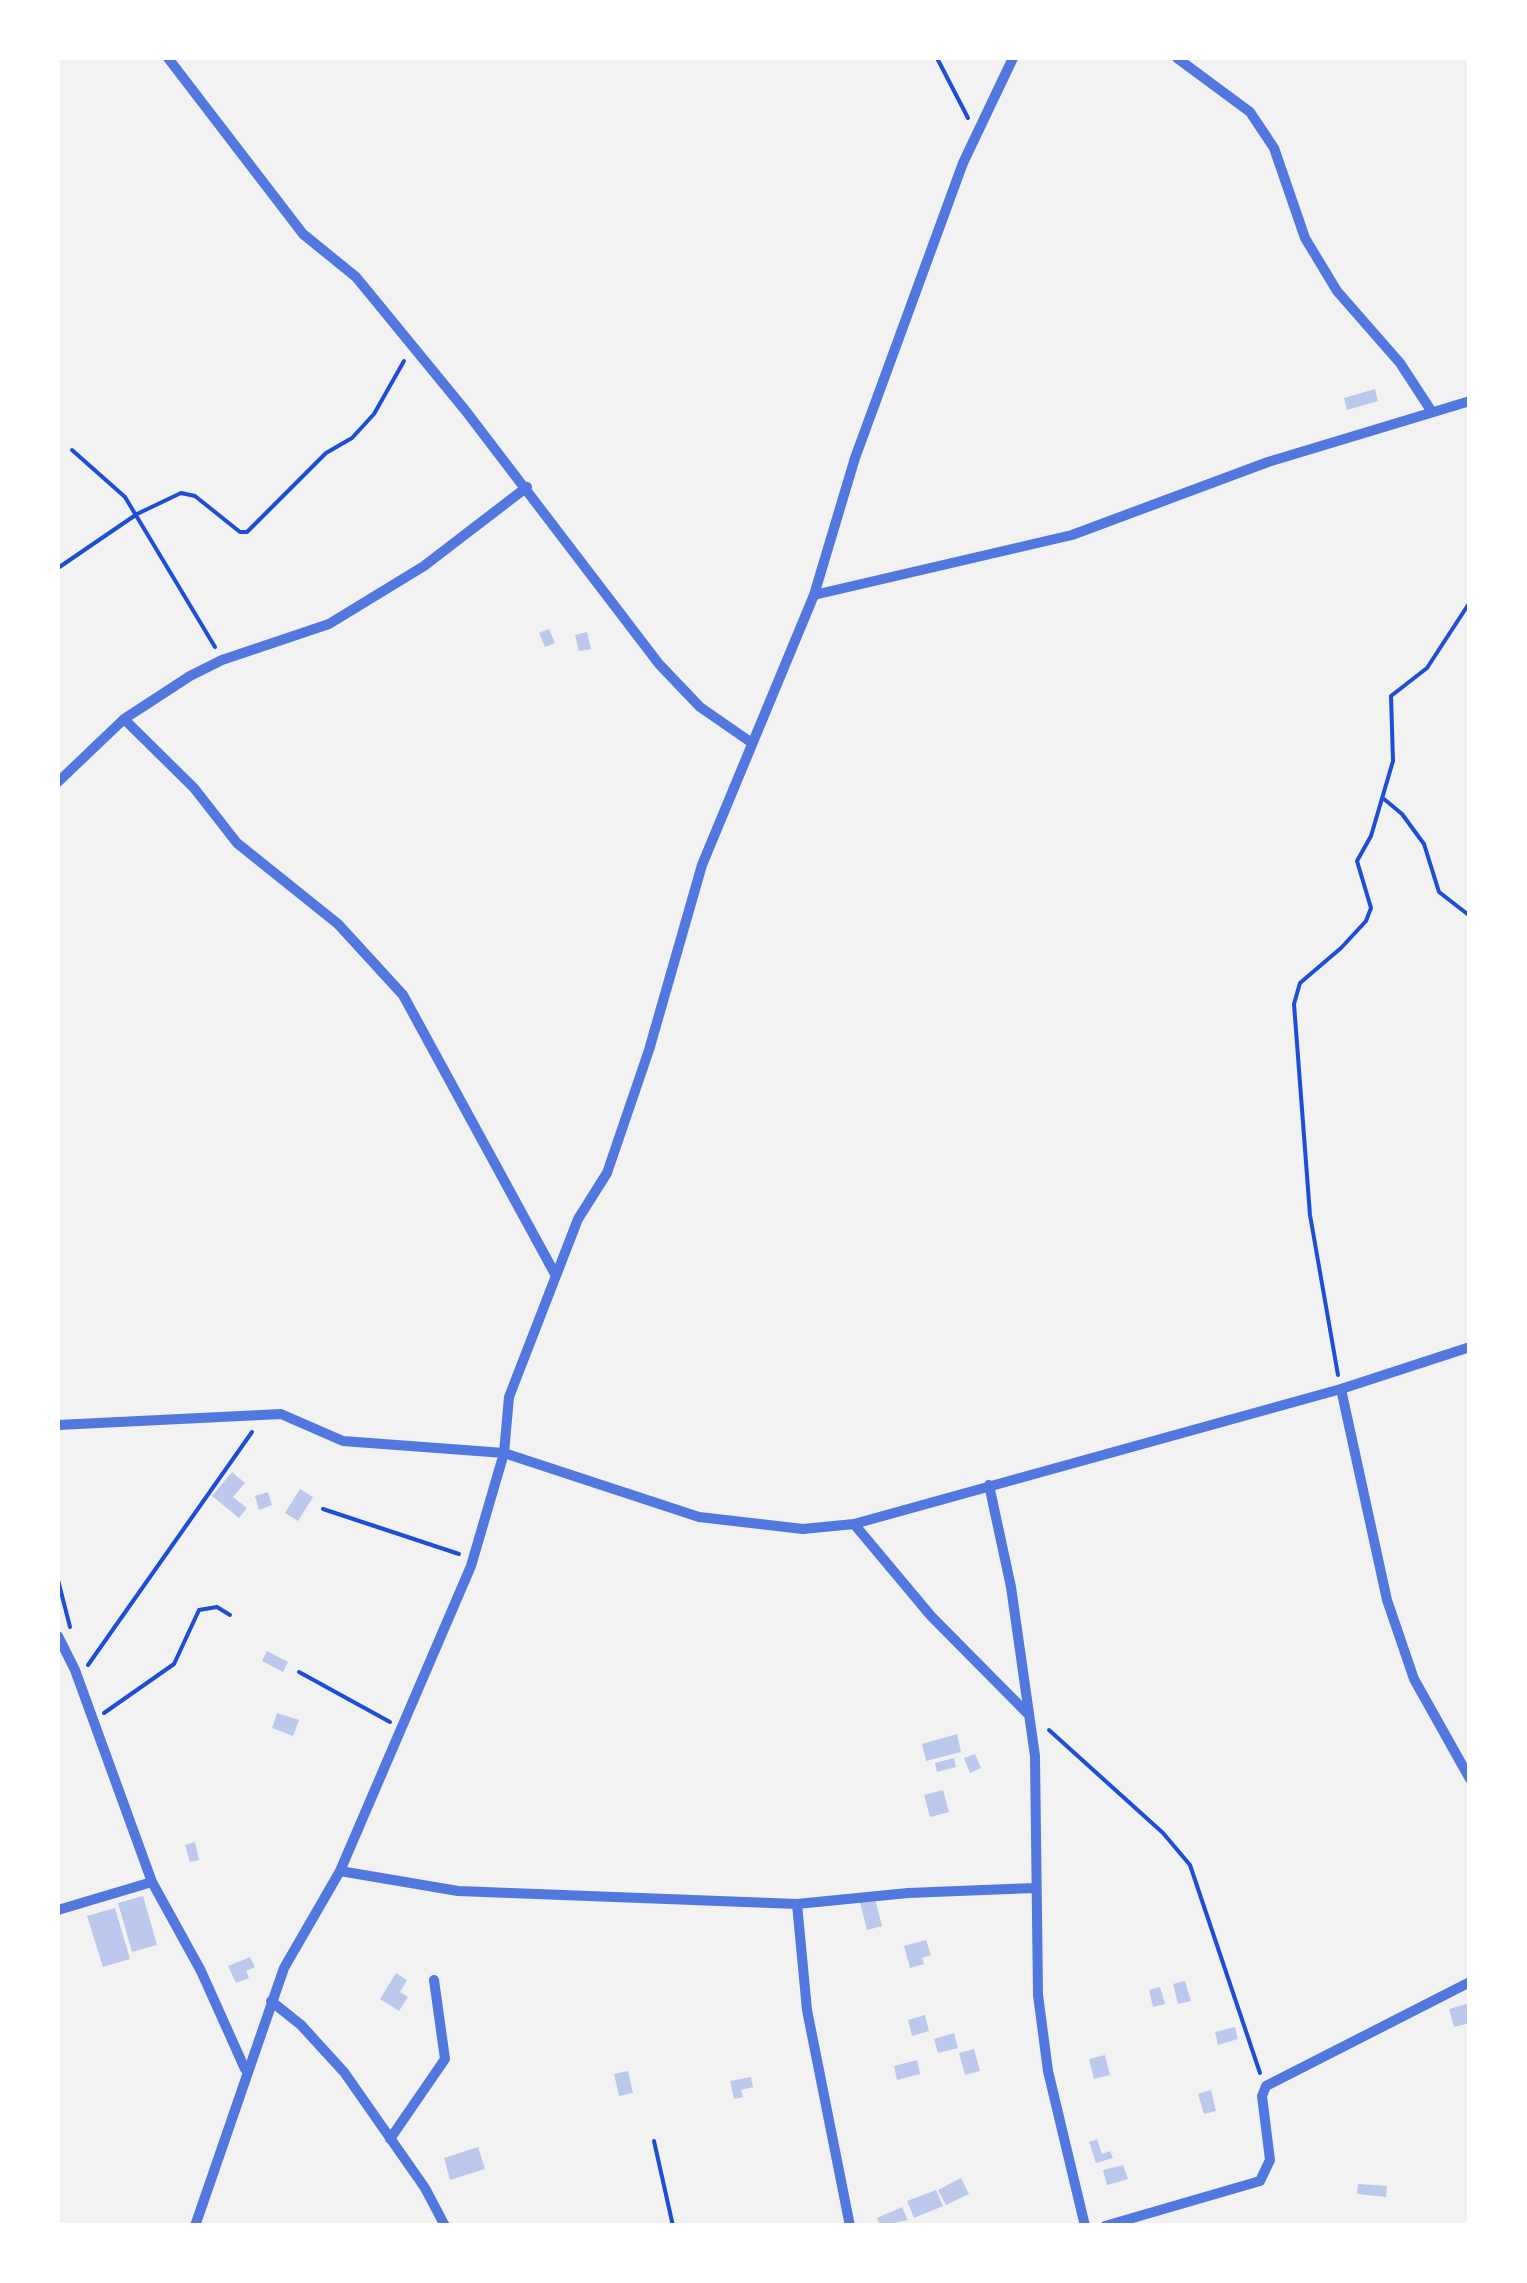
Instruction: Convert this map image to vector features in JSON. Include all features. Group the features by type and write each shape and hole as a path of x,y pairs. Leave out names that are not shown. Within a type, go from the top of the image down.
{"street":[{"path":"168,58 303,234 356,277 527,488 659,664 700,707 752,743"},
{"path":"194,2226 284,1968 340,1871 473,1560 504,1453 509,1397 578,1219 607,1173 649,1050 702,865 814,596 855,458 977,136 1013,58"},
{"path":"1176,58 1250,112 1274,148 1305,238 1337,291 1400,363 1432,412"},
{"path":"814,596 1072,536 1268,462 1470,402"},
{"path":"58,782 124,719 222,660 329,624 424,566 527,488"},
{"path":"124,719 194,788 237,842 338,924 403,995 554,1274"},
{"path":"58,1426 280,1414 334,1439 360,1445 504,1453 699,1517 803,1528 854,1524 1341,1390 1470,1346"},
{"path":"1341,1390 1392,1616 1414,1679 1470,1780"},
{"path":"989,1485 1010,1587 1034,1756 1038,1994 1048,2071 1085,2226"},
{"path":"854,1524 931,1616 1027,1713"},
{"path":"61,1641 152,1882 201,1971 246,2070"},
{"path":"340,1871 458,1891 797,1904 908,1892 1034,1888"},
{"path":"58,1910 152,1882"},
{"path":"797,1904 807,2010 850,2226"},
{"path":"390,2139 445,2058 434,1980"},
{"path":"1105,2226 1260,2181 1270,2160 1262,2096 1266,2086 1470,1982"},
{"path":"271,2000 324,2048 446,2226"}],"path":[{"path":"937,58 977,136"},
{"path":"58,568 137,514 189,493 240,532 247,532 293,483 363,426 412,347"},
{"path":"72,450 125,497 222,660"},
{"path":"1341,1390 1310,1214 1294,1004 1300,983 1366,921 1371,908 1357,861 1371,836 1393,761 1391,696 1426,668 1470,602"},
{"path":"1383,798 1402,814 1424,844 1439,892 1470,916"},
{"path":"79,1681 103,1638 142,1591 264,1416"},
{"path":"323,1510 473,1560"},
{"path":"58,1580 69,1616 61,1641"},
{"path":"92,1722 174,1664 199,1610 216,1607 230,1615"},
{"path":"299,1672 403,1729"},
{"path":"1027,1713 1163,1833 1190,1865 1209,1911 1250,2052 1266,2086"},
{"path":"654,2141 673,2226"}],"building":[{"path":"1375,389 1378,401 1347,410 1344,398"},
{"path":"549,629 555,643 545,647 539,633"},
{"path":"587,632 591,649 579,651 575,635"},
{"path":"232,1472 245,1483 233,1497 247,1508 239,1518 212,1496"},
{"path":"300,1489 313,1497 298,1521 285,1513"},
{"path":"268,1492 272,1505 259,1510 255,1496"},
{"path":"267,1651 288,1662 283,1672 262,1661"},
{"path":"277,1713 299,1720 293,1736 272,1728"},
{"path":"957,1734 961,1752 926,1761 922,1744"},
{"path":"975,1754 981,1768 970,1773 964,1758"},
{"path":"954,1758 956,1767 937,1772 935,1763"},
{"path":"943,1790 949,1812 930,1817 924,1795"},
{"path":"195,1842 199,1860 190,1862 185,1845"},
{"path":"143,1896 157,1945 132,1952 118,1903"},
{"path":"875,1898 882,1926 867,1930 860,1902"},
{"path":"115,1908 130,1959 103,1967 87,1916"},
{"path":"926,1940 931,1955 922,1958 924,1964 910,1968 904,1946"},
{"path":"250,1957 255,1967 246,1971 249,1978 236,1983 228,1966"},
{"path":"396,1973 407,1980 400,1992 408,1997 399,2011 380,1999"},
{"path":"1185,1981 1191,2001 1178,2004 1173,1984"},
{"path":"1160,1987 1165,2004 1153,2007 1149,1990"},
{"path":"1470,2003 1470,2023 1454,2027 1449,2009"},
{"path":"925,2015 929,2031 912,2036 908,2020"},
{"path":"1235,2027 1238,2039 1218,2045 1215,2032"},
{"path":"954,2033 958,2048 938,2053 934,2039"},
{"path":"974,2049 980,2071 965,2075 959,2053"},
{"path":"1105,2055 1110,2075 1094,2079 1089,2059"},
{"path":"917,2060 920,2074 897,2080 894,2066"},
{"path":"628,2071 633,2093 619,2096 614,2074"},
{"path":"751,2077 753,2087 741,2090 743,2097 734,2099 730,2081"},
{"path":"1211,2090 1216,2111 1204,2114 1198,2094"},
{"path":"1097,2139 1102,2154 1110,2151 1113,2158 1096,2163 1089,2142"},
{"path":"478,2147 485,2169 450,2180 444,2158"},
{"path":"1123,2165 1128,2179 1107,2185 1103,2170"},
{"path":"961,2178 969,2194 946,2205 938,2190"},
{"path":"1358,2184 1387,2186 1386,2197 1357,2194"},
{"path":"936,2190 943,2206 914,2218 907,2201"},
{"path":"902,2207 908,2220 881,2226 877,2218"}]}
